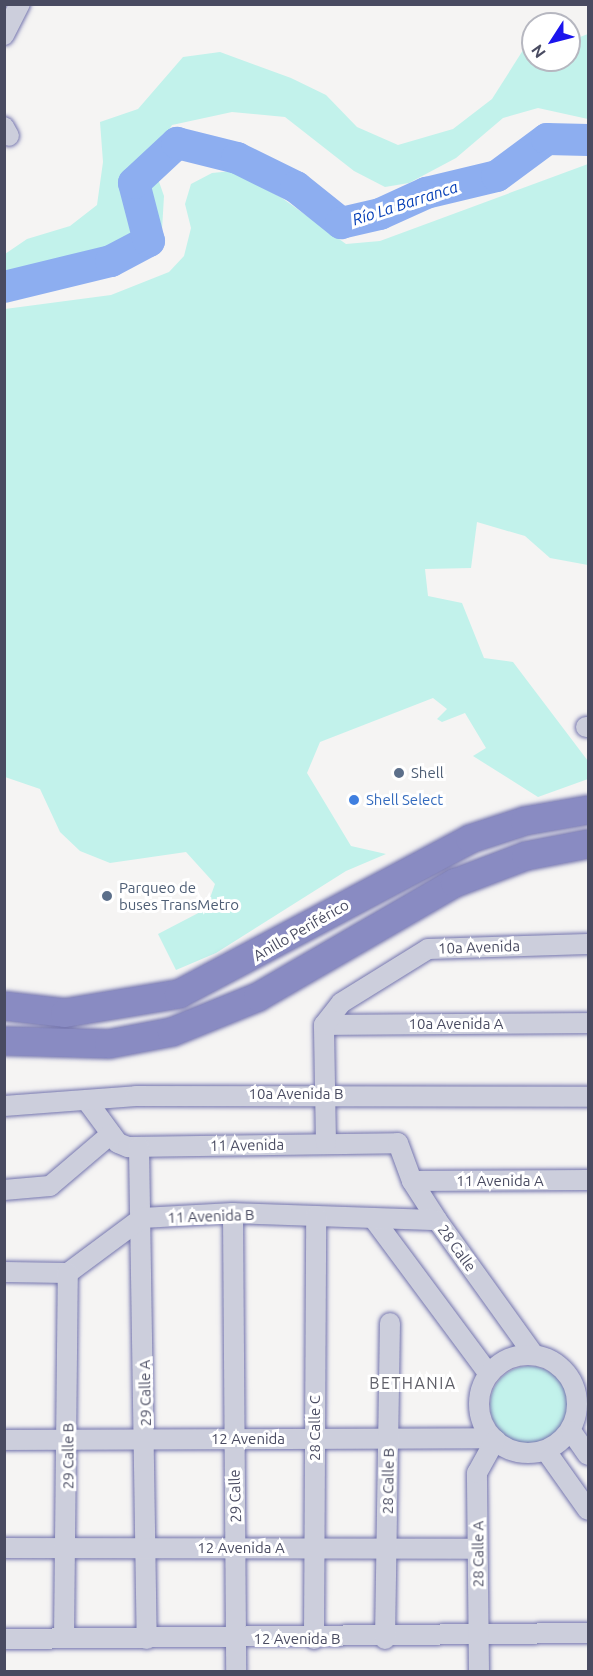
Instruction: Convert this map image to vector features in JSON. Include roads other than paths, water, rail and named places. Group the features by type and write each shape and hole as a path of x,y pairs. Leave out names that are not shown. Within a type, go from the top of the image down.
{"highway":[{"name":"Anillo Periférico","path":"4,1006 80,1012 179,994 470,839 525,821 588,810"},
{"path":"4,1041 109,1044 172,1032 258,997 455,883 526,856 588,844"}],"street":[{"path":"4,35 20,4"},
{"name":"10a Avenida","path":"324,1025 341,1003 428,949 588,944"},
{"name":"10a Avenida A","path":"324,1025 588,1023"},
{"path":"324,1025 326,1143"},
{"name":"10a Avenida B","path":"6,1105 324,1093 588,1096"},
{"path":"4,1190 50,1186 111,1134 87,1101"},
{"name":"11 Avenida","path":"111,1134 118,1143 140,1147 387,1143"},
{"name":"28 Calle","path":"387,1143 398,1143 404,1151 412,1181 437,1220 534,1355"},
{"name":"29 Calle A","path":"140,1147 147,1639"},
{"name":"11 Avenida A","path":"412,1181 588,1180"},
{"name":"11 Avenida B","path":"142,1218 233,1213 437,1220"},
{"name":"29 Calle","path":"233,1213 236,1671"},
{"name":"28 Calle C","path":"314,1639 316,1216"},
{"path":"4,1272 68,1273 142,1218"},
{"path":"374,1218 489,1374"},
{"name":"29 Calle B","path":"64,1638 68,1548 68,1273"},
{"name":"28 Calle B","path":"385,1639 390,1323"},
{"path":"577,1429 546,1451 519,1453 493,1439 479,1406 489,1374 507,1359 534,1355 557,1364 581,1380 577,1429 588,1455"},
{"name":"12 Avenida","path":"4,1440 493,1439"},
{"name":"28 Calle A","path":"479,1671 477,1473 493,1439"},
{"path":"546,1451 588,1510"},
{"name":"12 Avenida A","path":"4,1548 477,1549"},
{"name":"12 Avenida B","path":"4,1639 385,1639 588,1633"}],"waterway":[{"name":"Río La Barranca","path":"4,287 111,261 149,241 134,183 177,143 237,158 296,187 341,223 380,214 426,193 497,176 547,139 588,140"}],"place":[{"name":"Shell","path":"399,773"},
{"name":"Shell Select","path":"354,800"},
{"name":"Parqueo de buses TransMetro","path":"107,896"}],"district":[{"name":"BETHANIA","path":"413,1383"}]}
